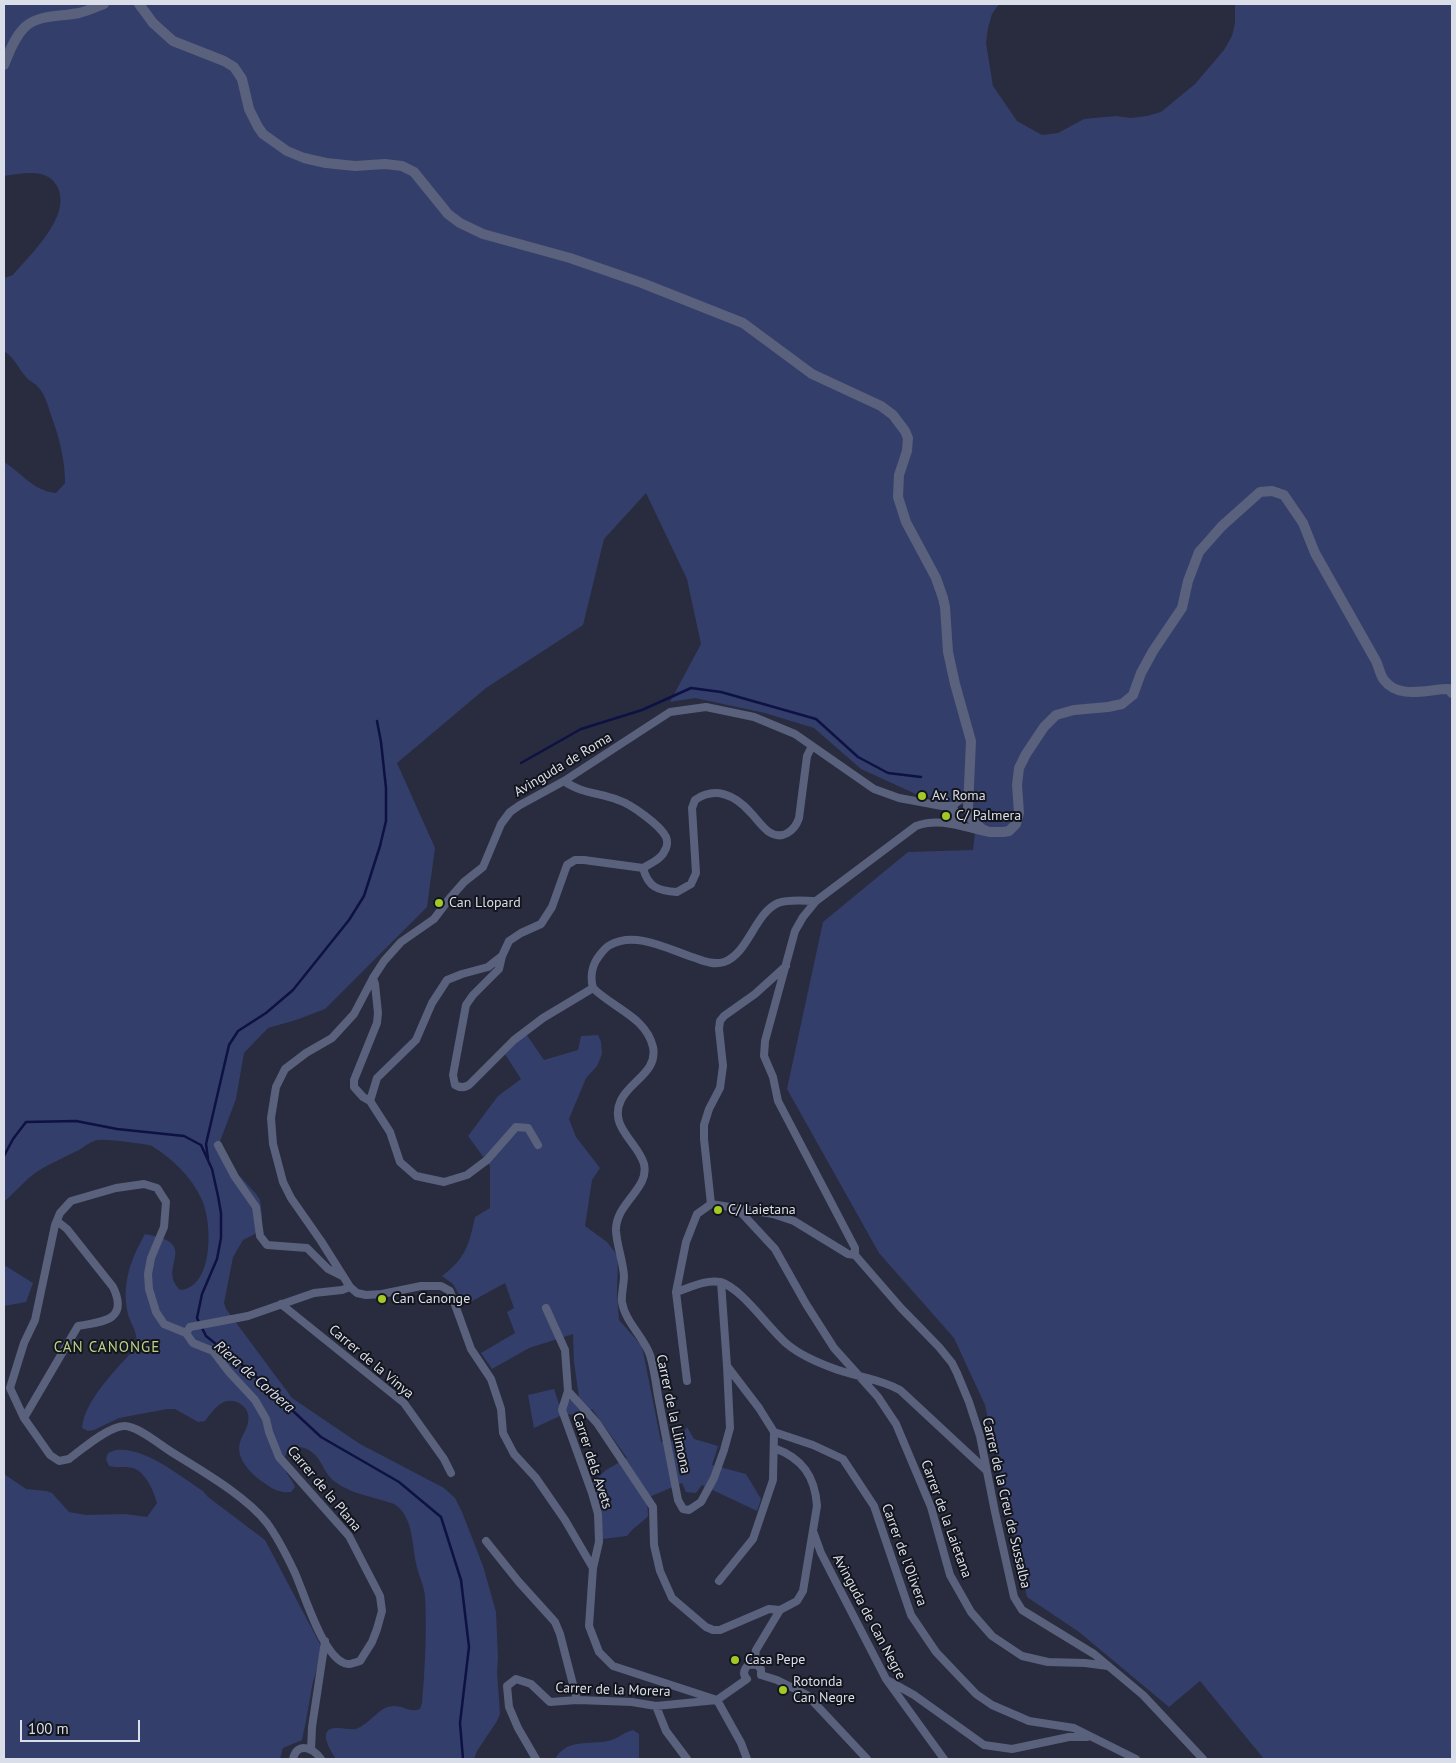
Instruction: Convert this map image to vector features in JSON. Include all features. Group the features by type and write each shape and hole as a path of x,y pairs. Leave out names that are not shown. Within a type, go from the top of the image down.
{"street":[{"path":"4,65 15,39 24,27 32,22 79,13 104,4"},
{"path":"138,4 153,23 173,41 224,61 234,67 242,79 249,108 258,127 263,134 287,151 304,158 326,163 355,166 385,164 402,166 414,172 448,214 460,223 483,234 570,258 642,283 743,323 812,374 881,406 893,415 908,438 907,451 898,481 899,502 913,536 940,588 945,607 948,652 971,741 968,821 957,825 949,809 968,793"},
{"path":"969,813 976,824 989,832 1009,831 1016,824 1019,813 1016,784 1019,768 1044,728 1056,716 1074,710 1122,704 1132,695 1153,651 1182,608 1188,581 1199,552 1222,526 1260,492 1272,491 1284,495 1303,522 1315,553 1372,653 1384,680 1393,689 1406,692 1449,689 1452,693"},
{"name":"Avinguda de Roma","path":"350,1287 291,1198 283,1182 273,1144 271,1118 276,1087 285,1069 306,1053 332,1038 354,1014 384,961 401,942 434,919 464,882 483,867 501,824 510,812 564,782 670,712 706,707 754,716 795,734 874,789 949,809 963,809 969,813"},
{"path":"643,868 646,878 658,889 677,892 691,884 696,873 692,808 695,800 710,792 727,795 740,802 768,831 774,834 781,835 791,832 799,818 807,756 812,746"},
{"path":"564,782 573,788 619,800 646,817 663,832 667,839 667,847 664,854 643,868 584,860 575,860 567,865 547,918 541,924 509,941 502,956 499,969 466,1004 453,1075 455,1086 464,1088 469,1085 514,1040 543,1018 593,988 591,975 596,960 608,946 622,940 636,940 711,963 724,962 734,956 768,911 777,904 788,901 816,901"},
{"name":"Carrer de la Creu de Sussalba","path":"989,832 957,825 929,822 910,829 816,901 799,924 765,1042 764,1056 773,1077 778,1101 854,1248 855,1255 901,1308 939,1346 952,1363 976,1422 1017,1604 1022,1610 1086,1648 1143,1695 1203,1759"},
{"path":"370,1101 378,1078 416,1040 432,1003 447,980 488,967 502,956"},
{"path":"711,1204 704,1125 709,1108 720,1088 722,1066 720,1021 724,1016 755,994 786,966"},
{"path":"373,978 378,1013 377,1023 357,1072 354,1087 363,1097 370,1101 390,1132 400,1162 416,1176 444,1182 467,1175 487,1160 516,1127 528,1128 538,1145"},
{"name":"Carrer de la Llimona","path":"593,988 603,998 637,1020 650,1038 654,1050 649,1070 633,1083 620,1100 618,1113 621,1129 644,1164 644,1179 619,1213 616,1230 624,1276 622,1302 629,1320 650,1354 678,1500 683,1509 689,1510 701,1502 714,1478 730,1428 721,1282"},
{"path":"218,1145 235,1178 256,1207 260,1236 267,1245 307,1248 328,1269 342,1276"},
{"name":"Carrer de la Plana","path":"144,1184 157,1188 166,1202 166,1214 164,1226 151,1258 148,1274 149,1289 156,1312 164,1324 188,1330 194,1343 213,1351 228,1372 255,1400 266,1419 279,1457 350,1536 380,1596 382,1611 372,1642 360,1661 346,1664 342,1662 324,1642 294,1572 275,1536 257,1512 222,1485 133,1428 124,1426 103,1434 69,1459 59,1461 50,1455 24,1418 10,1388 24,1343 35,1320 57,1221 60,1213 71,1201 116,1188 144,1184"},
{"path":"687,1381 676,1292 686,1242 697,1214 711,1204 773,1214 794,1221 848,1254 855,1255"},
{"name":"Carrer de la Laietana","path":"737,1208 775,1249 806,1304 834,1348 878,1397 896,1424 931,1507 950,1575 971,1612 992,1636 1022,1656 1048,1662 1108,1666"},
{"path":"24,1418 78,1326 104,1322 114,1316 118,1309 118,1297 113,1287 67,1230 57,1221"},
{"path":"676,1292 709,1282 721,1282 734,1290 787,1344 806,1356 838,1370 859,1375 900,1390 986,1470"},
{"path":"188,1330 204,1324 248,1316 314,1293 342,1290 350,1287 357,1293 366,1295 382,1294 421,1286 441,1286 450,1291 471,1349 491,1379 501,1409 503,1433 514,1454 536,1478 565,1520 593,1568"},
{"name":"Carrer de la Vinya","path":"281,1304 404,1403 444,1459 451,1473"},
{"name":"Carrer dels Avets","path":"546,1308 565,1350 568,1392 562,1410 598,1514 599,1542 593,1568 590,1626 599,1652 613,1666 717,1700"},
{"path":"719,1581 753,1539 773,1480 774,1432 759,1408 727,1366"},
{"path":"568,1392 597,1423 653,1507 654,1544 660,1571 672,1598 700,1622 714,1630 720,1630 769,1609 780,1610"},
{"name":"Carrer de l'Olivera","path":"774,1432 813,1445 843,1459 874,1506 911,1615 936,1652 976,1694 992,1705 1029,1721 1074,1728 1088,1737 1136,1759"},
{"path":"754,1664 756,1650 780,1610 797,1601 803,1591 817,1506 812,1481 805,1468 794,1459 774,1448"},
{"name":"Avinguda de Can Negre","path":"813,1531 821,1553 886,1679 944,1759"},
{"path":"486,1542 555,1622 560,1634 577,1700"},
{"path":"311,1750 312,1727 324,1642"},
{"path":"747,1679 744,1669 749,1664 754,1664 760,1668 761,1675 756,1681 747,1679 717,1700 741,1743 747,1759"},
{"path":"761,1675 777,1680 807,1696 867,1759"},
{"name":"Carrer de la Morera","path":"536,1759 508,1707 507,1686 516,1679 531,1684 550,1702 577,1700 632,1702 656,1706 717,1700"},
{"path":"886,1679 914,1695 984,1745 1012,1749 1069,1737 1088,1737"},
{"path":"656,1706 666,1731 686,1759"},
{"path":"293,1759 298,1749 311,1750 321,1759"}],"shaded area":[{"path":"4,4 999,4 992,14 986,43 993,86 1017,121 1042,135 1058,133 1084,119 1116,116 1131,118 1161,112 1195,84 1224,50 1232,36 1235,23 1235,4 1452,4 1452,1759 1264,1759 1200,1681 1169,1707 1079,1632 1027,1597 985,1405 954,1338 879,1253 787,1089 823,922 908,852 973,850 977,817 973,807 918,795 861,769 814,728 765,713 695,698 670,702 701,644 687,579 646,493 604,539 583,625 486,688 397,763 435,848 427,907 325,1009 268,1028 244,1053 236,1099 219,1144 237,1173 260,1200 262,1215 259,1229 255,1234 243,1240 233,1257 224,1303 226,1309 292,1398 360,1444 444,1488 455,1498 483,1566 496,1612 500,1714 474,1759 336,1759 326,1739 328,1731 332,1728 356,1729 389,1707 398,1706 409,1710 416,1710 420,1709 422,1703 426,1623 425,1596 416,1563 411,1530 405,1515 394,1504 355,1492 340,1485 328,1475 316,1456 301,1447 291,1449 285,1456 285,1470 295,1487 291,1492 278,1491 260,1480 246,1466 240,1455 240,1443 248,1425 248,1415 244,1407 233,1401 223,1402 215,1408 205,1421 198,1422 175,1409 167,1409 119,1418 94,1430 88,1431 82,1428 86,1411 96,1395 135,1346 135,1331 128,1314 126,1292 132,1262 145,1234 170,1242 175,1248 172,1271 175,1284 180,1290 191,1286 199,1278 205,1266 209,1237 205,1208 192,1182 167,1157 149,1145 96,1140 38,1171 4,1202 4,462 34,485 48,492 56,493 65,483 61,448 44,397 38,387 23,374 14,360 4,351 4,278 13,275 48,233 59,209 60,197 57,186 47,176 26,173 4,176"},
{"path":"526,1034 544,1060 578,1050 581,1036 598,1035 602,1054 597,1066 586,1078 569,1119 576,1137 600,1168 592,1180 585,1226 607,1242 618,1256 617,1292 619,1320 642,1346 661,1442 679,1440 687,1427 694,1439 718,1446 712,1465 746,1474 761,1499 757,1511 702,1485 696,1493 686,1492 682,1483 647,1498 648,1516 627,1536 602,1539 600,1509 593,1482 606,1470 627,1458 592,1409 581,1415 564,1414 534,1428 528,1395 554,1389 559,1404 579,1397 574,1362 573,1334 529,1348 492,1369 481,1353 515,1333 507,1312 514,1308 505,1283 465,1305 453,1284 442,1276 456,1263 465,1250 471,1236 475,1217 490,1208 490,1166 468,1136 498,1096 521,1079 505,1054"},
{"path":"4,1265 33,1283 26,1302 4,1306"},
{"path":"116,1450 139,1453 162,1464 203,1491 208,1497 265,1540 320,1644 319,1660 302,1740 283,1748 280,1759 4,1759 4,1474 26,1489 52,1493 69,1512 86,1515 125,1514 147,1517 157,1503 152,1488 138,1470 130,1467 109,1466 106,1459 108,1453"},
{"path":"633,1730 639,1734 639,1759 555,1759 560,1752 572,1745 608,1741"}],"waterway":[{"path":"521,763 581,729 642,710 691,688 721,692 816,719 858,757 888,773 921,777"},
{"path":"208,1159 206,1144 229,1045 238,1031 266,1013 293,990 349,920 364,896 386,821 386,788 377,721"},
{"name":"Riera de Corbera","path":"4,1156 13,1139 26,1122 76,1121 117,1129 184,1136 201,1145 212,1169 221,1213 221,1238 217,1259 202,1294 197,1318 206,1336 251,1372 321,1437 399,1482 441,1517 461,1580 469,1647 460,1723 463,1759"}],"place":[{"name":"Av. Roma","path":"922,796"},
{"name":"C/ Palmera","path":"946,816"},
{"name":"Can Llopard","path":"439,903"},
{"name":"C/ Laietana","path":"718,1210"},
{"name":"Can Canonge","path":"382,1299"},
{"name":"Casa Pepe","path":"735,1660"},
{"name":"Rotonda Can Negre","path":"783,1690"}],"district":[{"name":"CAN CANONGE","path":"107,1348"}]}
